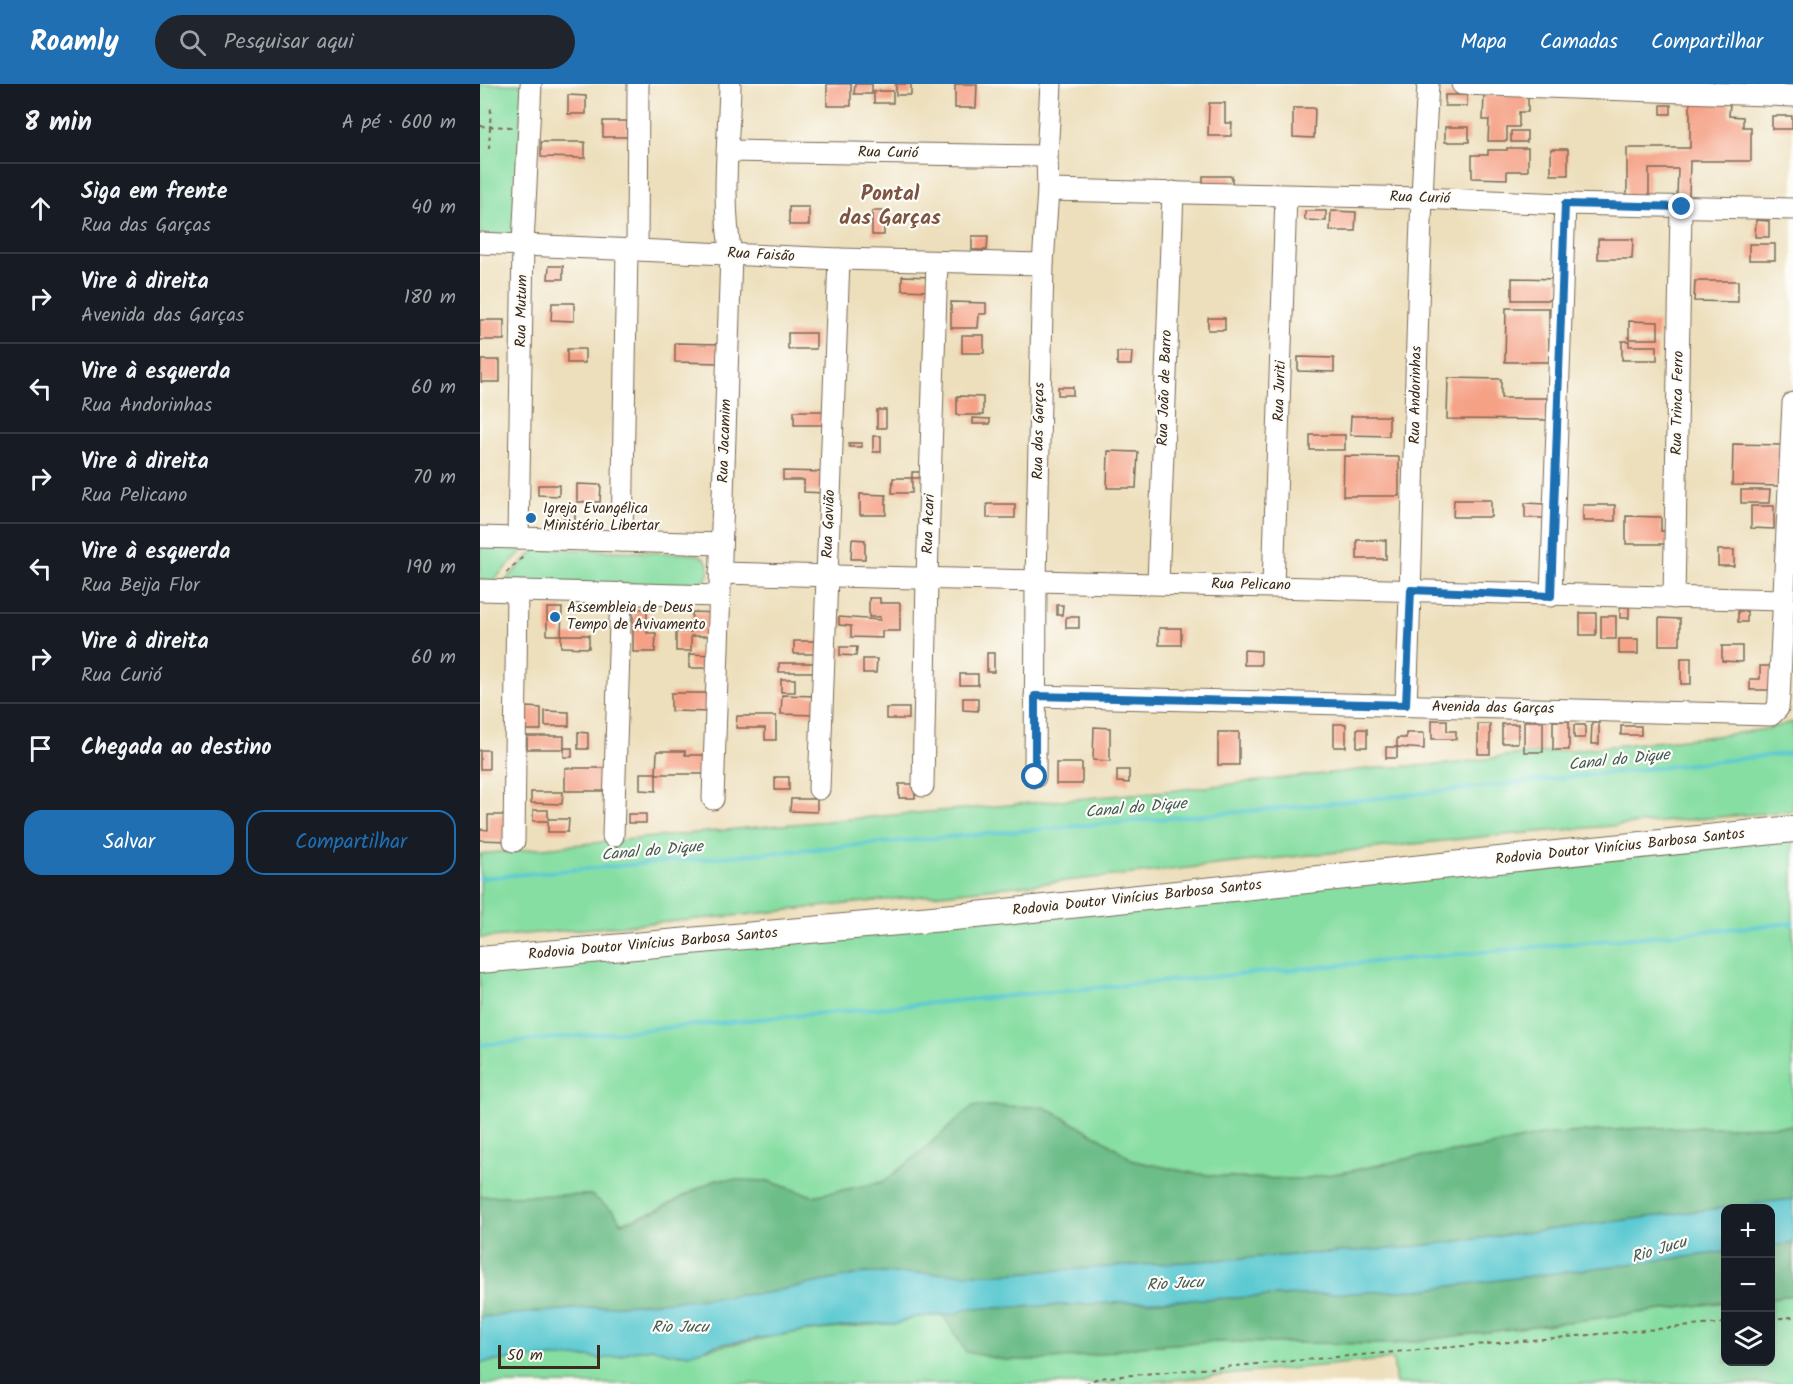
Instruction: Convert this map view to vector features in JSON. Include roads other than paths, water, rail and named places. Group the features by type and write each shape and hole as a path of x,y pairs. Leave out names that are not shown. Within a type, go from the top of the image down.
{"main road":[{"name":"Rodovia Doutor Vinícius Barbosa Santos","path":"480,960 976,915 1793,829"}],"street":[{"name":"Rua Mutum","path":"525,538 523,244 531,84"},
{"path":"622,541 638,84"},
{"name":"Rua Jacamim","path":"713,798 731,254 726,227 730,84"},
{"name":"Rua das Garças","path":"1035,777 1036,580 1043,264 1051,84"},
{"name":"Rua Andorinhas","path":"1406,705 1421,198 1428,84"},
{"path":"1462,84 1793,96"},
{"name":"Rua Curió","path":"728,151 1047,156"},
{"name":"Rua Curió","path":"1048,190 1793,209"},
{"name":"Rua João de Barro","path":"1158,583 1173,192"},
{"name":"Rua Juriti","path":"1273,586 1286,196"},
{"path":"1551,596 1565,204"},
{"name":"Rua Trinca Ferro","path":"1674,598 1682,207"},
{"name":"Rua Faisão","path":"480,243 839,259 1043,264"},
{"name":"Rua Gavião","path":"819,789 839,259"},
{"name":"Rua Acari","path":"923,786 937,262"},
{"path":"1783,600 1793,403"},
{"path":"480,537 721,544"},
{"name":"Rua Pelicano","path":"720,573 1273,586 1551,596 1783,600"},
{"path":"514,840 498,590 719,596"},
{"path":"613,836 621,594"},
{"name":"Avenida das Garças","path":"1035,696 1771,715 1778,708 1783,600"}],"water":[{"name":"Rio Jucu","path":"1793,1199 1793,1243 1775,1245 1775,1204 1753,1204"},
{"name":"Rio Jucu","path":"1721,1208 1721,1252 1419,1290 967,1309 955,1314 915,1317 896,1324 867,1324 798,1332 716,1345 689,1354 670,1353 652,1348 601,1359 589,1357 510,1359 480,1363 480,1317 766,1293 865,1273 1000,1274 1403,1248"}],"waterway":[{"name":"Canal do Dique","path":"480,878 1305,806 1793,753"},
{"path":"480,1045 1793,923"}],"place":[{"name":"Igreja Evangélica Ministério Libertar","path":"531,518"},
{"name":"Assembleia de Deus Tempo de Avivamento","path":"555,617"}],"district":[{"name":"Pontal das Garças","path":"890,206"}]}
